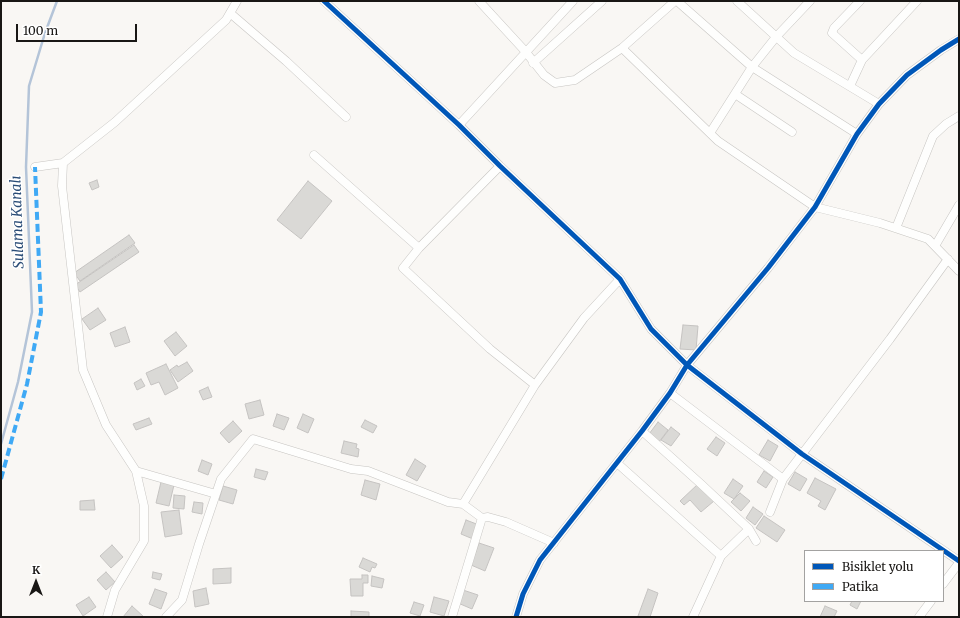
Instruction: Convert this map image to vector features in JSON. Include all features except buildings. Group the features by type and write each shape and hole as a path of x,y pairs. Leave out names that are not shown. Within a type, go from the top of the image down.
{"street":[{"path":"35,167 63,163 115,122 226,20 236,1"},
{"path":"324,1 459,125 500,166 620,279 650,329 687,365 802,454 942,550"},
{"path":"479,1 525,51 544,75 555,83 575,80 622,48 676,1 752,67 858,134"},
{"path":"459,125 572,1"},
{"path":"533,63 602,1"},
{"path":"737,1 794,53 879,104"},
{"path":"710,133 752,67 776,37 810,1"},
{"path":"860,1 832,32 862,60"},
{"path":"850,86 862,60 917,1"},
{"path":"230,13 286,61 346,117"},
{"path":"516,617 523,594 540,560 642,431 670,393 687,365 768,268 816,207 858,134 879,104 907,75 941,50 959,39"},
{"path":"622,48 718,141 816,207 880,223 928,239 959,271"},
{"path":"735,94 792,132"},
{"path":"896,228 933,136 946,124 959,116"},
{"path":"314,155 419,248"},
{"path":"63,163 62,186 83,370 106,425 136,471 144,506 144,541 115,590 107,617"},
{"path":"500,166 419,248 403,268 490,349 535,385"},
{"path":"935,246 959,205"},
{"path":"770,512 783,480 890,339 948,259"},
{"path":"463,504 535,385 584,318 620,279"},
{"path":"670,393 783,480"},
{"path":"642,431 749,529 756,541"},
{"path":"166,617 182,600 199,544 222,479 253,439 350,469 368,471 448,502 463,504 482,518 488,517 506,522 554,543"},
{"path":"617,463 721,556"},
{"path":"136,471 216,494"},
{"path":"452,617 482,518"},
{"path":"693,617 721,556 749,529"},
{"path":"944,552 959,562 944,583"},
{"path":"919,617 930,602"}],"waterway":[{"name":"Sulama Kanalı","path":"1,444 18,382 32,312 26,167 29,86 45,33 57,1"}],"marked path":[{"path":"1,479 27,384 41,312 35,167"}],"cycle path":[{"path":"324,1 459,125 500,166 620,279 651,329 687,365 802,454 943,550"},
{"path":"516,617 523,594 540,560 642,431 670,393 687,365 768,268 815,207 857,134 879,104 907,75 941,50 959,39"},
{"path":"944,551 959,561"}]}
